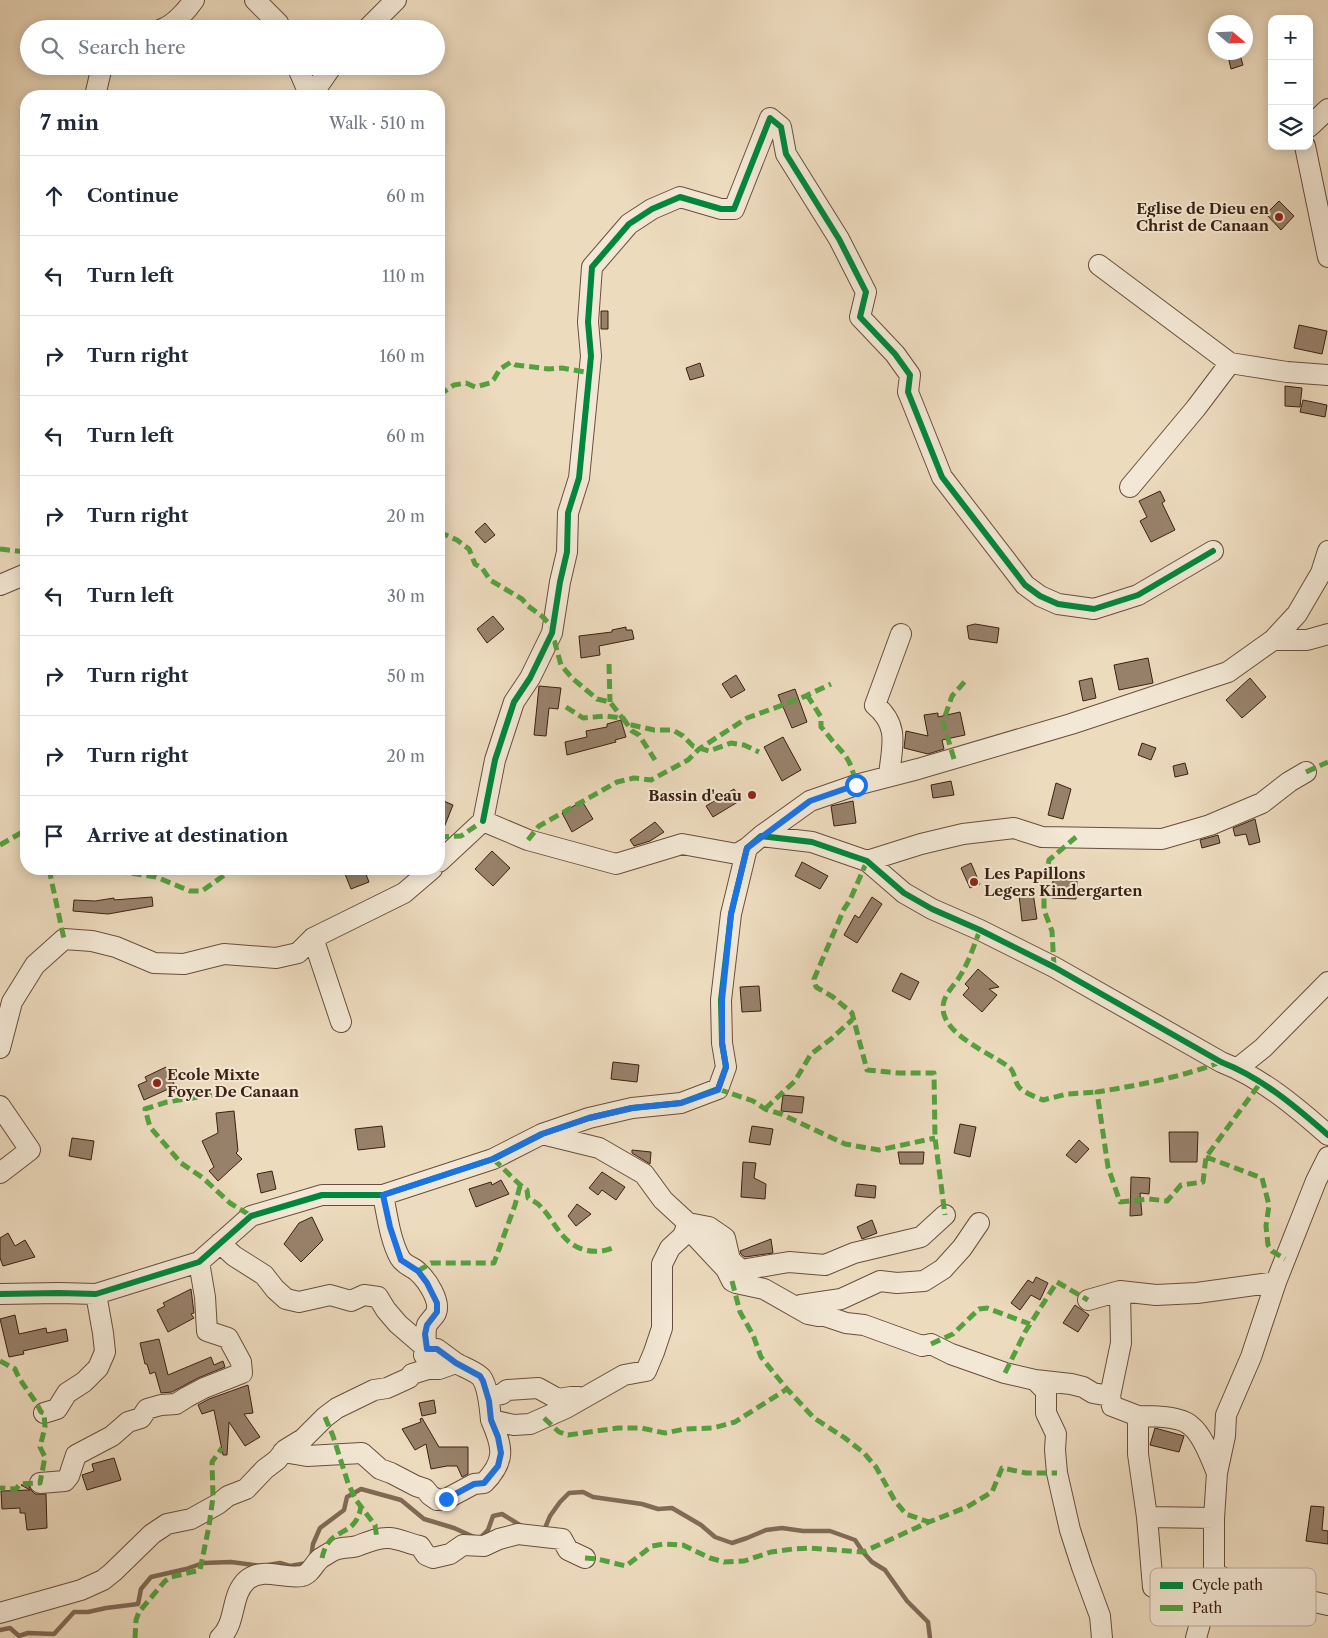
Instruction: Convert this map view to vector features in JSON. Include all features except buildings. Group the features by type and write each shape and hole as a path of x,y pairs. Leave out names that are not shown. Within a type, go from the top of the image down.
{"street":[{"path":"175,20 194,0"},
{"path":"255,0 275,20"},
{"path":"376,20 396,0"},
{"path":"96,90 100,75"},
{"path":"301,75 307,90"},
{"path":"314,90 325,75"},
{"path":"1313,123 1328,108"},
{"path":"445,856 483,821 495,760 514,702 530,678 552,633 567,552 568,513 579,478 590,356 588,322 592,267 629,224 652,208 680,197 721,209 734,209 770,118 782,127 786,154 838,239 866,292 860,317 895,354 910,375 908,392 942,477 1025,585 1040,596 1058,604 1094,610 1138,595 1213,551"},
{"path":"1306,150 1328,257"},
{"path":"1099,265 1230,363 1288,372 1328,375"},
{"path":"1130,487 1196,408 1230,363"},
{"path":"483,821 528,840 616,864 682,844 737,854 810,801 856,785 918,769 1071,724 1228,672 1273,640 1297,614 1321,573 1328,550"},
{"path":"0,585 20,577"},
{"path":"890,775 893,731 886,714 875,705 901,634"},
{"path":"1273,640 1307,640 1328,634"},
{"path":"867,862 921,844 963,834 1014,828 1042,837 1162,839 1210,825 1262,803 1289,782 1306,772"},
{"path":"754,842 812,842 867,862 904,893 932,909 980,930 1054,967 1221,1062 1238,1068 1304,1114 1328,1135"},
{"path":"0,1294 96,1294 199,1262 252,1216 322,1195 383,1195 493,1159 542,1134 589,1118 632,1108 681,1103 718,1090 726,1067 722,1043 722,1000 731,914 754,842"},
{"path":"0,1048 12,1002 35,965 64,939 92,941 108,945 154,963 184,964 224,954 276,958 298,953 313,938 404,893 425,875"},
{"path":"313,938 341,1022"},
{"path":"1238,1068 1263,1048 1328,982"},
{"path":"0,1106 30,1150 0,1173"},
{"path":"542,1134 599,1148 644,1174 663,1200 688,1223 697,1238 726,1269 732,1281 736,1283 764,1289 808,1314 825,1316 846,1323 864,1325 922,1346 931,1344 951,1354 1005,1373 1035,1380 1071,1384 1084,1387 1093,1393 1110,1396"},
{"path":"1214,1568 1214,1518 1217,1473 1225,1436 1226,1415 1251,1356 1276,1282 1316,1181 1328,1157"},
{"path":"0,1613 81,1590 103,1580 152,1534 167,1524 192,1519 228,1496 246,1489 283,1452 303,1439 325,1417 338,1408 374,1390 387,1388 409,1378 427,1349 425,1334 427,1325 437,1312 437,1303 427,1283 418,1271 401,1260 390,1227 383,1195"},
{"path":"688,1223 709,1227 725,1238 730,1260 741,1270 789,1262 825,1265 854,1253 921,1237 945,1215"},
{"path":"491,1420 514,1425 530,1424 624,1375 646,1370 662,1328 662,1264 670,1248 683,1236 688,1223"},
{"path":"796,1306 841,1299 880,1281 897,1283 924,1282 943,1269 962,1248 979,1224"},
{"path":"220,1243 234,1256 264,1275 286,1299 299,1302 330,1295 351,1301 364,1295 378,1297 398,1324 427,1349 437,1349 456,1363 480,1376 488,1397 491,1420 498,1437 501,1453 498,1466 484,1483 474,1484 446,1499 438,1500 425,1489 380,1469 362,1454 307,1456 283,1452"},
{"path":"40,1483 65,1481 69,1476 76,1455 112,1436 128,1422 141,1418 147,1408 176,1404 204,1388 242,1374 241,1362 228,1338 207,1331 199,1262"},
{"path":"1088,1300 1120,1292 1156,1295 1189,1293 1276,1282"},
{"path":"1120,1292 1121,1343 1110,1396 1112,1406 1138,1416 1178,1420 1191,1425 1209,1453 1217,1473"},
{"path":"44,1413 57,1409 67,1393 84,1382 98,1368 105,1352 96,1294"},
{"path":"412,1374 428,1369 439,1369 456,1363"},
{"path":"1035,1380 1046,1390 1046,1412 1056,1434 1054,1450 1057,1473 1070,1530 1100,1616 1102,1638"},
{"path":"488,1397 502,1394 507,1390 538,1388 558,1400 584,1397"},
{"path":"1138,1416 1138,1454 1151,1568"},
{"path":"1147,1518 1214,1518"},
{"path":"220,1638 227,1632 240,1588 247,1580 256,1575 269,1573 280,1576 304,1576 322,1558 337,1549 356,1546 377,1539 390,1538 420,1546 426,1555 433,1558 450,1554 463,1545 484,1546 499,1539 518,1534 537,1538 545,1536 562,1539 568,1550 585,1558"}],"waterway":[{"path":"268,1565 280,1563 290,1566 307,1563 311,1558 313,1544 320,1528 344,1510 347,1497 361,1489 401,1500 424,1519 454,1528 474,1537 480,1538 488,1530 493,1516 502,1514 523,1527"},
{"path":"543,1529 560,1502 569,1493 583,1492 593,1497 642,1504 658,1509 672,1508 701,1525 715,1537 732,1543 766,1530 782,1528 803,1531 830,1531 855,1540 872,1562 885,1570 907,1601 928,1622 930,1638"},
{"path":"0,1630 10,1628 19,1636 28,1633 54,1634 74,1612 88,1612 138,1604 141,1589 151,1577 203,1563 231,1562 261,1566"}],"marked path":[{"path":"445,391 454,385 466,383 475,387 490,383 500,369 511,362 516,365 590,372"},
{"path":"445,535 457,540 469,549 475,564 482,568 490,580 522,599 543,617 550,625 561,665 572,678 597,699 610,702 627,724 654,730 673,730 683,736 693,746 709,751 731,743 744,745 759,752"},
{"path":"0,549 20,551"},
{"path":"609,664 610,702"},
{"path":"954,759 943,722 952,696 967,679"},
{"path":"528,840 539,826 617,782 634,778 651,780 688,760 699,749 747,718 799,699 831,684"},
{"path":"807,695 821,717 821,727 848,759 856,785"},
{"path":"566,707 583,718 605,716 623,718 632,731 639,735 655,760"},
{"path":"1306,772 1328,762"},
{"path":"445,837 461,836 483,821"},
{"path":"0,845 20,833"},
{"path":"1054,967 1052,931 1044,910 1044,889 1049,860 1076,837"},
{"path":"867,861 814,979 816,987 833,997 852,1013 867,1070 899,1073 934,1073 935,1138 945,1215"},
{"path":"50,875 64,939"},
{"path":"142,875 156,877 190,891 202,891 225,875"},
{"path":"980,930 966,965 947,994 944,1002 944,1016 950,1025 968,1042 1009,1067 1019,1087 1030,1095 1043,1100 1067,1094 1097,1092"},
{"path":"765,1109 795,1081 811,1054 853,1019"},
{"path":"1221,1062 1160,1080 1097,1092 1108,1167 1120,1202 1149,1199 1167,1201 1181,1185 1203,1182 1206,1157 1261,1082"},
{"path":"718,1089 753,1101 765,1109 781,1114 845,1144 879,1150 935,1138"},
{"path":"212,1095 167,1102 145,1109 150,1127 181,1163 203,1178 230,1203 251,1216"},
{"path":"1206,1157 1262,1178 1269,1205 1266,1226 1268,1245 1272,1251 1285,1259"},
{"path":"493,1159 527,1190 528,1198 540,1206 570,1243 588,1251 602,1251 615,1247"},
{"path":"418,1271 431,1263 494,1263 520,1186"},
{"path":"732,1281 740,1312 753,1335 761,1357 787,1389 814,1418 864,1453 876,1467 895,1501 906,1514 929,1522"},
{"path":"1005,1373 1025,1332 1057,1282 1088,1300"},
{"path":"931,1344 953,1334 979,1309 987,1308 1030,1324"},
{"path":"0,1361 15,1369 41,1412 44,1413 45,1427 40,1447 45,1457 40,1483 20,1484 16,1489 0,1488"},
{"path":"544,1418 559,1432 568,1435 618,1428 641,1428 665,1433 685,1429 713,1428 735,1422 787,1389"},
{"path":"325,1417 348,1483 356,1500 375,1525 377,1539"},
{"path":"135,1638 136,1620 139,1612 165,1581 171,1577 200,1570 213,1497 212,1462 222,1448"},
{"path":"585,1558 626,1566 652,1546 664,1544 683,1545 710,1558 724,1562 744,1561 771,1552 793,1549 809,1548 863,1552 967,1507 992,1492 1002,1468 1026,1473 1057,1473"},
{"path":"322,1558 325,1547 330,1540 354,1524 361,1506"}],"cycle path":[{"path":"483,821 495,760 514,702 530,678 552,633 567,552 568,513 579,478 591,356 588,322 592,267 629,224 652,209 680,197 721,209 734,209 770,118 781,127 786,154 839,239 866,292 860,317 895,354 910,375 908,392 942,477 1025,585 1040,596 1058,604 1094,609 1138,595 1213,551"},
{"path":"0,1294 96,1294 199,1262 251,1216 322,1195 383,1195 493,1159 542,1134 589,1118 632,1108 681,1103 718,1089 726,1067 722,1043 721,1000 731,914 747,848 761,836 812,842 867,861 904,893 932,909 980,930 1054,967 1221,1062 1264,1084 1328,1135"}],"place":[{"name":"Eglise de Dieu en Christ de Canaan","path":"1279,217"},
{"name":"Bassin d'eau","path":"752,795"},
{"name":"Les Papillons Legers Kindergarten","path":"974,882"},
{"name":"Ecole Mixte Foyer De Canaan","path":"157,1083"}],"route":[{"path":"446,1499 464,1488 484,1483 490,1477 498,1466 501,1453 498,1437 491,1420 489,1401 480,1376 456,1363 437,1349 427,1349 425,1334 427,1325 437,1312 437,1303 427,1283 418,1271 401,1260 390,1227 383,1195 493,1159 542,1134 589,1118 632,1108 681,1103 718,1090 726,1067 722,1043 722,1000 731,914 747,848 810,801 856,785"}]}
